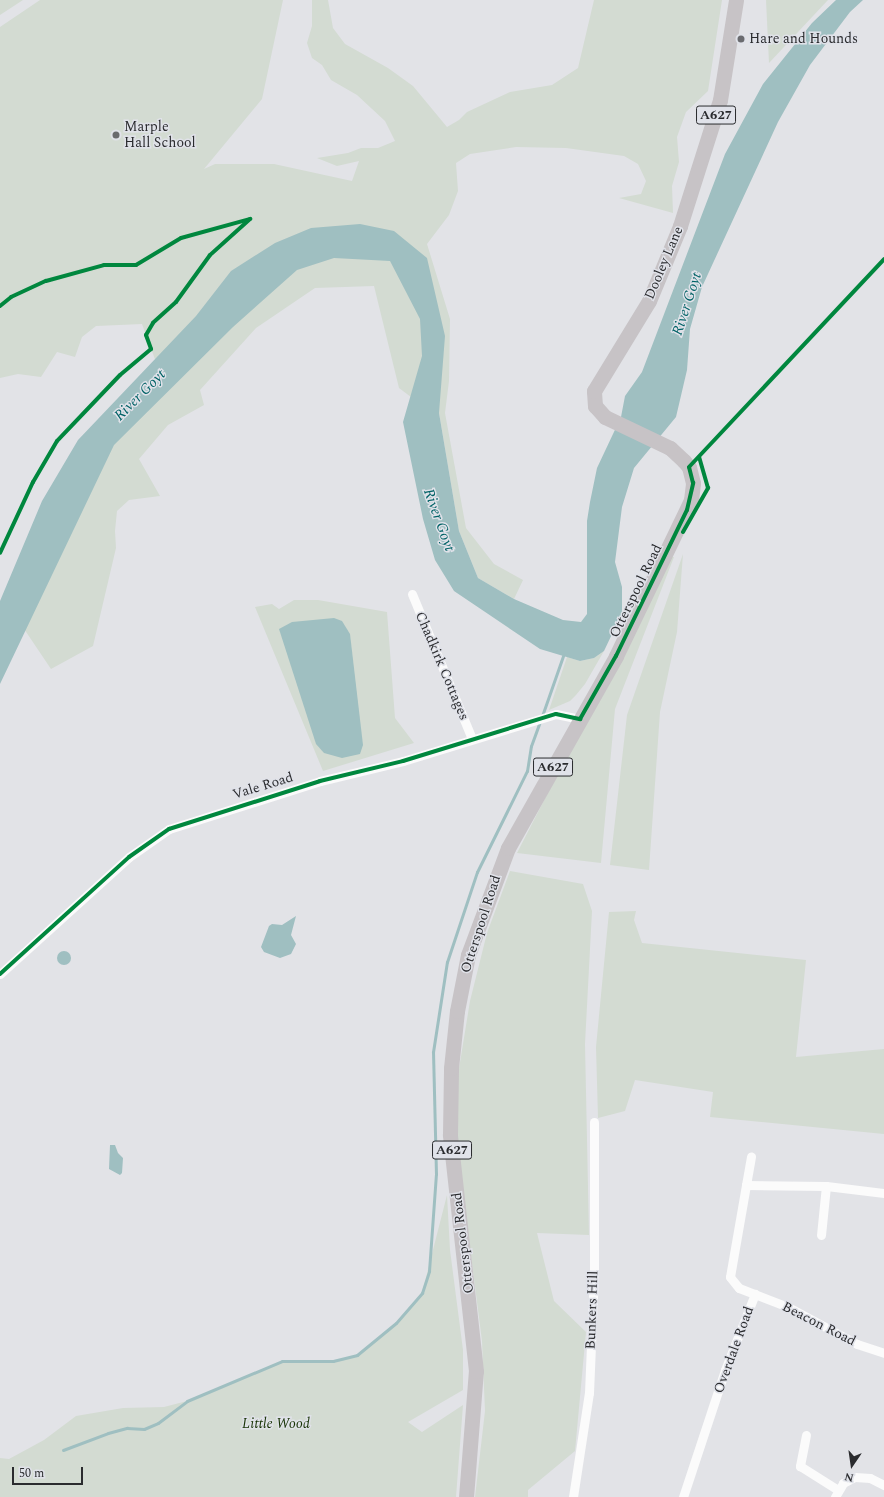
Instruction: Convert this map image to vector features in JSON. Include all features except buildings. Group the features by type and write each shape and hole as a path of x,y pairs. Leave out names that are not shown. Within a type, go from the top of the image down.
{"main road":[{"name":"Dooley Lane","path":"689,467 670,448 605,417 596,406 594,391 648,302 680,226 720,100 736,0"},
{"name":"Otterspool Road","path":"466,1497 476,1371 450,1134 451,1068 457,1011 468,955 508,848 616,656 687,510 693,483 689,467"}],"street":[{"name":"Chadkirk Cottages","path":"412,594 472,739"},
{"name":"Vale Road","path":"0,974 129,857 169,828 306,785 403,761 556,714 580,718"},
{"name":"Bunkers Hill","path":"573,1497 588,1393 594,1275 594,1122"},
{"name":"Overdale Road","path":"683,1497 725,1370 755,1294 738,1288 730,1277 751,1156"},
{"path":"746,1185 826,1186 884,1193"},
{"path":"821,1235 826,1186"},
{"name":"Beacon Road","path":"755,1294 788,1307 857,1344 884,1353"},
{"path":"806,1435 800,1466 836,1493 846,1481 855,1477 870,1478 884,1485"}],"green space":[{"path":"0,0 23,0 0,15"},
{"path":"40,0 283,0 262,99 204,169 215,164 274,164 352,181 359,161 337,166 317,158 348,153 361,148 378,148 395,141 385,121 357,95 331,80 322,65 312,58 307,43 312,26 312,0 328,0 333,28 345,44 388,68 413,86 447,127 459,120 467,112 510,92 552,85 578,68 594,0 722,0 708,91 686,112 677,137 679,162 672,186 673,213 619,198 641,194 646,181 638,164 624,156 566,148 516,147 470,154 456,163 458,191 449,215 427,244 450,319 449,381 445,413 466,528 494,564 523,580 514,599 478,578 459,531 439,413 423,406 399,388 374,286 315,288 256,328 200,390 204,405 168,425 139,459 160,496 129,500 117,511 115,531 116,548 93,646 51,669 14,614 37,555 160,373 142,324 96,326 82,337 75,357 57,352 41,377 18,374 0,378 0,27"},
{"path":"766,0 828,0 769,63"},
{"path":"683,554 677,632 660,712 649,870 610,865 627,715"},
{"path":"669,557 674,557 615,709 601,863 517,853"},
{"path":"294,600 318,600 387,612 395,718 414,743 323,771 255,607 272,604 279,609"},
{"path":"604,651 585,684 576,695 570,701 549,710 567,657 580,661 594,658"},
{"path":"510,871 583,884 592,911 585,1044 589,1235 537,1233 554,1301 586,1332 575,1451 528,1490 528,1497 475,1497 485,1411 482,1341 457,1146 456,1087 470,1001 487,933"},
{"path":"636,911 634,920 642,943 806,960 796,1057 884,1049 884,1134 710,1117 713,1092 635,1080 625,1111 598,1118 596,1047 609,912"},
{"name":"Little Wood","path":"447,1195 450,1250 463,1350 463,1390 408,1422 422,1432 463,1405 456,1497 0,1497 0,1458 9,1459 44,1440 76,1416 123,1408 164,1407 187,1401 282,1361 333,1361 357,1355 396,1323 422,1293"}],"water":[{"name":"River Goyt","path":"836,0 863,0 850,12 810,65 778,122 702,287 690,329 687,370 676,417 634,468 622,507 615,562 622,587 622,613 604,651 594,658 580,661 540,649 454,591 435,560 423,519 403,422 422,356 420,319 390,261 334,258 297,270 233,327 114,445 0,684 0,601 42,501 78,440 196,316 231,271 275,243 311,228 360,224 394,231 427,258 445,336 439,413 459,531 478,578 514,599 563,620 581,622 587,614 587,521 590,502 597,468 621,417 625,396 642,372 725,154 763,84 812,23"},
{"path":"334,618 342,621 350,634 363,745 360,754 342,758 324,753 316,744 279,629 292,622"},
{"path":"296,916 291,935 296,944 291,954 280,958 264,952 261,947 269,926 272,924 282,925"},
{"path":"61,951 67,951 71,955 71,961 67,965 61,965 57,961 57,955"},
{"path":"110,1145 115,1145 118,1153 123,1158 122,1173 120,1175 109,1169"}],"waterway":[{"path":"542,716 563,656"},
{"path":"63,1450 108,1433 127,1428 144,1429 158,1423 187,1401 282,1361 333,1361 357,1355 396,1323 422,1293 429,1271 436,1174 433,1052 447,962 477,872 527,771 531,746 540,721"}],"cycle path":[{"path":"0,306 11,297 46,281 104,265 136,265 181,238 250,219 210,255 176,302 153,323 146,335 151,349 120,375 57,441 33,482 0,553"},
{"path":"0,974 129,857 169,829 320,781 403,761 556,714 580,719 616,656 687,510 693,483 689,467 884,259"},
{"path":"683,532 708,488 699,457"}],"place":[{"name":"Hare and Hounds","path":"741,39"},
{"name":"Marple Hall School","path":"116,135"}]}
